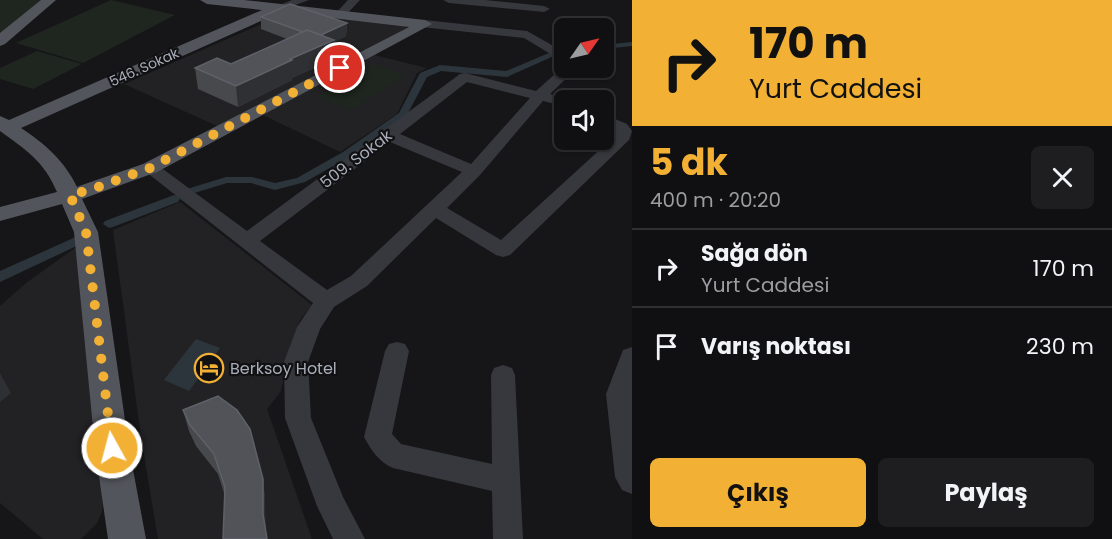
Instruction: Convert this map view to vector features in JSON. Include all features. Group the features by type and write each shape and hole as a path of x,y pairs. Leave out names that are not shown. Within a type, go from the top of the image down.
{"main road":[{"path":"0,41 49,0"},
{"path":"207,0 425,24"},
{"name":"546. Sokak","path":"4,124 279,8"},
{"path":"0,214 90,190 150,168 425,24"},
{"path":"4,124 40,150 59,172 86,232 112,448 119,528"}],"street":[{"path":"279,8 303,0"},
{"path":"340,15 354,0"},
{"path":"448,0 483,2 538,18 554,43"},
{"path":"425,24 538,18"},
{"name":"509. Sokak","path":"247,241 465,77 540,95"},
{"path":"350,539 332,506 298,418 296,362 309,327 326,302 359,281 474,171 540,95 559,78"},
{"path":"540,95 554,99"},
{"path":"614,124 625,132 614,145"},
{"path":"388,135 474,171"},
{"path":"435,208 503,250 609,150"},
{"path":"150,168 326,302"},
{"path":"397,351 378,437 393,455 507,481"},
{"path":"632,357 618,394 629,477 632,481"},
{"path":"503,375 508,539"}],"shaded area":[{"path":"0,0 44,0 0,36"},
{"path":"111,0 175,15 83,63 16,43"},
{"path":"289,12 403,25 407,28 217,126 124,84"},
{"path":"37,51 82,64 33,89 0,79 0,68"},
{"path":"374,55 427,68 417,73 397,114 340,152 263,115"},
{"path":"372,64 406,76 351,110 317,97"},
{"name":"Berksoy Hotel","path":"180,202 312,305 300,320 290,345 281,391 267,409 312,539 158,539 141,437 113,230"},
{"path":"79,245 103,502 102,512 97,523 81,539 43,539 0,503 0,306 26,283"},
{"path":"196,339 220,348 189,391 164,380"}],"building":[{"path":"290,4 347,23 321,35 307,30 303,32 261,17"},
{"path":"307,30 334,40 236,86 195,68 217,58 231,64"},
{"name":"Berksoy Hotel","path":"218,396 237,410 250,429 263,479 263,514 267,539 223,539 225,487 214,454 190,425 183,410"}],"waterway":[{"path":"614,46 632,44"},
{"path":"191,191 226,180 252,180 275,187 301,180 347,154 403,115 423,75 440,68 507,74 552,55"},
{"path":"109,224 174,199"},
{"path":"0,277 78,240"}],"place":[{"name":"Berksoy Hotel","path":"209,368"}],"route":[{"path":"112,448 86,232 70,195 150,168 340,68"}]}
